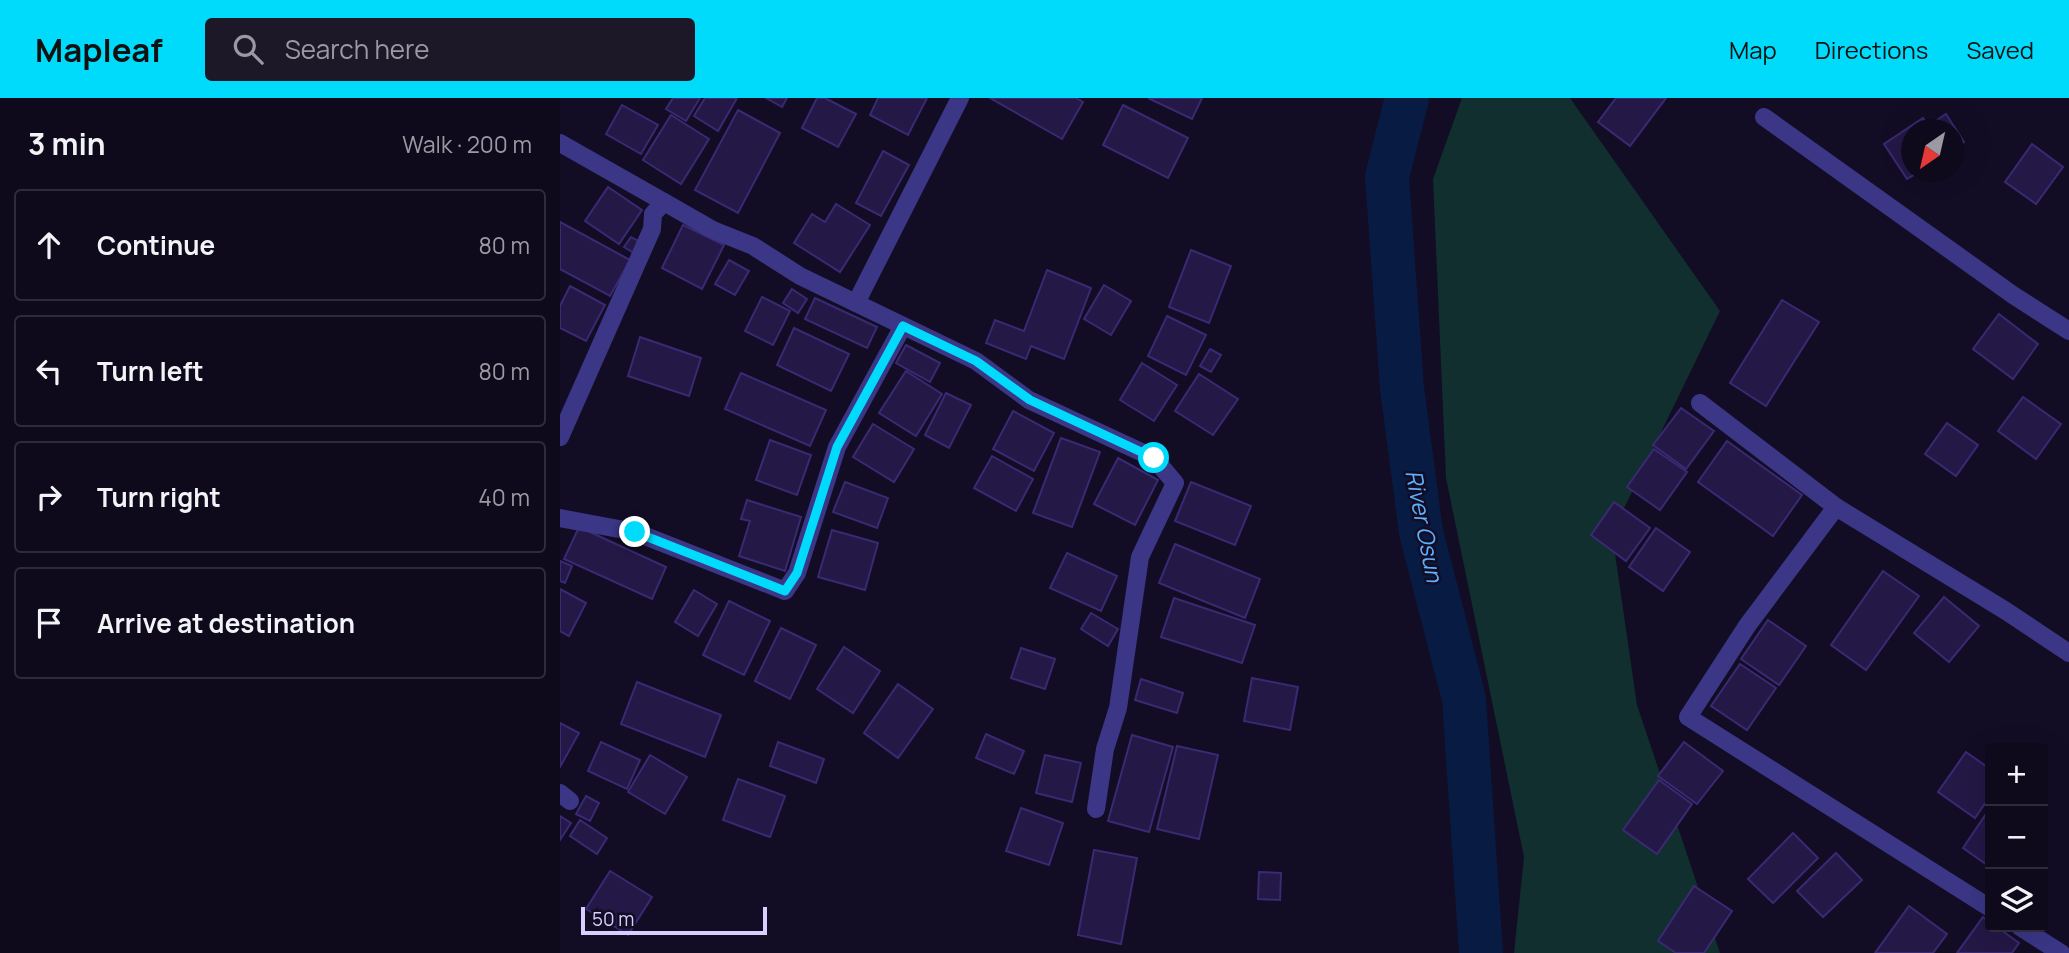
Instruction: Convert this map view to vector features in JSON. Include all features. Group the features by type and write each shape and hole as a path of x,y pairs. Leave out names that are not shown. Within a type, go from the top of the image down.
{"street":[{"path":"856,303 960,98"},
{"path":"1764,117 2013,295 2069,331"},
{"path":"560,143 664,202 856,303 976,361 1030,400 1154,458 1175,483 1140,557 1118,708 1104,749 1096,809"},
{"path":"560,437 652,229 653,214 664,202"},
{"path":"560,518 635,532 785,591 797,573 837,447 903,326"},
{"path":"1700,403 1836,508 2006,611 2069,653"},
{"path":"1836,508 1747,626 1688,717 1985,905"},
{"path":"2028,932 2061,953"}],"green space":[{"path":"1462,98 1570,98 1720,311 1612,533 1637,705 1720,953 1514,953 1524,857 1446,478 1433,179"}],"building":[{"path":"673,98 700,98 686,121 666,109"},
{"path":"705,98 737,98 718,131 694,116"},
{"path":"766,98 787,98 782,107"},
{"path":"817,98 825,98 856,114 838,147 802,128"},
{"path":"878,98 927,98 908,135 870,115"},
{"path":"990,98 1076,98 1083,102 1062,139"},
{"path":"1148,98 1202,98 1192,119"},
{"path":"1616,98 1666,98 1630,146 1598,122"},
{"path":"622,105 658,125 641,154 606,134"},
{"path":"1123,105 1188,138 1168,178 1103,145"},
{"path":"738,110 780,133 738,213 695,190"},
{"path":"671,115 709,139 681,184 643,160"},
{"path":"1901,133 1901,170 1884,144"},
{"path":"2032,144 2063,167 2036,204 2005,182"},
{"path":"883,151 909,165 881,216 856,203"},
{"path":"608,187 642,210 619,244 585,221"},
{"path":"836,204 870,225 840,272 794,243 812,214 825,222"},
{"path":"560,222 630,260 610,296 560,269"},
{"path":"683,225 724,245 702,289 662,268"},
{"path":"631,237 640,242 634,253 624,247"},
{"path":"1191,250 1231,266 1209,323 1169,307"},
{"path":"729,260 749,271 735,295 715,284"},
{"path":"1047,270 1091,288 1064,359 1031,346 1026,359 986,343 995,320 1024,331"},
{"path":"1104,285 1131,301 1111,335 1084,319"},
{"path":"570,286 605,305 586,341 560,328 560,306"},
{"path":"792,289 807,299 798,313 783,303"},
{"path":"762,297 790,311 773,345 745,331"},
{"path":"815,298 877,327 867,348 805,319"},
{"path":"1782,300 1819,322 1766,406 1730,383"},
{"path":"1999,314 2038,344 2013,379 1973,349"},
{"path":"1167,316 1206,335 1186,375 1148,356"},
{"path":"794,328 849,354 831,391 777,365"},
{"path":"640,337 701,358 689,396 628,376"},
{"path":"906,345 940,363 930,382 896,363"},
{"path":"1210,349 1221,355 1211,372 1200,366"},
{"path":"1142,363 1177,385 1154,421 1120,400"},
{"path":"906,371 942,394 916,436 879,413"},
{"path":"741,373 826,410 810,446 725,409"},
{"path":"1199,374 1238,399 1213,435 1175,411"},
{"path":"946,393 971,405 949,448 925,435"},
{"path":"2023,397 2061,424 2036,459 1998,431"},
{"path":"1681,408 1714,431 1686,469 1653,445"},
{"path":"1013,411 1054,433 1034,471 993,449"},
{"path":"1947,423 1978,445 1956,476 1925,454"},
{"path":"873,424 914,449 894,482 853,457"},
{"path":"1061,438 1100,452 1072,527 1033,513"},
{"path":"770,440 811,455 797,495 756,480"},
{"path":"1727,441 1802,495 1773,536 1698,482"},
{"path":"1654,449 1687,472 1660,510 1627,487"},
{"path":"992,456 1033,479 1016,511 974,488"},
{"path":"1118,458 1158,480 1135,525 1094,504"},
{"path":"845,482 888,498 877,528 833,512"},
{"path":"1191,482 1251,506 1235,545 1175,521"},
{"path":"747,500 801,517 785,571 739,556 750,521 741,519"},
{"path":"1614,502 1650,528 1626,561 1591,535"},
{"path":"579,527 666,567 652,599 564,559"},
{"path":"1656,528 1690,552 1663,591 1629,567"},
{"path":"832,530 878,543 865,590 818,577"},
{"path":"1175,544 1260,579 1245,618 1159,583"},
{"path":"1067,553 1117,576 1101,611 1050,588"},
{"path":"560,561 572,566 565,583 560,581"},
{"path":"1883,571 1919,596 1866,670 1831,645"},
{"path":"560,589 586,603 569,636 560,631"},
{"path":"694,590 717,604 698,636 675,622"},
{"path":"1944,597 1979,626 1949,662 1914,633"},
{"path":"1174,598 1255,625 1242,663 1161,637"},
{"path":"729,601 770,621 744,675 703,655"},
{"path":"1091,613 1118,629 1108,646 1081,629"},
{"path":"1768,620 1806,646 1779,685 1741,659"},
{"path":"781,628 816,645 790,699 755,681"},
{"path":"844,647 880,671 853,713 817,689"},
{"path":"1021,648 1055,659 1045,689 1011,678"},
{"path":"1740,664 1776,688 1747,730 1711,706"},
{"path":"1252,678 1298,687 1290,730 1244,721"},
{"path":"1141,679 1183,693 1177,713 1135,700"},
{"path":"637,682 721,715 705,757 621,724"},
{"path":"898,684 933,709 898,758 864,733"},
{"path":"560,723 579,733 560,767"},
{"path":"986,734 1024,751 1014,774 976,758"},
{"path":"1132,735 1173,747 1149,832 1108,821"},
{"path":"601,742 640,760 627,789 588,771"},
{"path":"778,742 824,759 816,783 770,766"},
{"path":"1684,742 1723,771 1697,804 1658,776"},
{"path":"1177,746 1218,755 1199,839 1157,829"},
{"path":"1966,752 1985,765 1985,803 1975,818 1938,792"},
{"path":"650,755 687,777 665,814 628,792"},
{"path":"1045,755 1081,763 1072,802 1036,793"},
{"path":"738,779 785,796 770,837 723,820"},
{"path":"1659,780 1692,804 1657,854 1623,830"},
{"path":"586,796 599,803 590,821 576,814"},
{"path":"1021,808 1063,823 1049,865 1006,851"},
{"path":"1985,815 1985,863 1963,848"},
{"path":"560,816 571,823 560,840"},
{"path":"580,820 607,838 597,854 570,836"},
{"path":"1793,833 1818,858 1773,903 1748,879"},
{"path":"1094,850 1137,858 1121,944 1078,935"},
{"path":"1836,853 1862,880 1823,917 1797,891"},
{"path":"610,871 652,897 628,935 586,909"},
{"path":"1259,872 1281,873 1280,900 1258,899"},
{"path":"1694,886 1732,911 1704,953 1676,953 1658,941"},
{"path":"1909,906 1947,934 1933,953 1875,953"},
{"path":"1983,917 1985,932 2004,932 2019,943 2012,953 1957,953"}],"waterway":[{"name":"River Osun","path":"1407,98 1387,177 1402,388 1421,532 1464,699 1481,953"}],"route":[{"path":"635,532 785,591 797,573 837,447 903,326 976,361 1030,400 1096,434 1154,458"}]}
